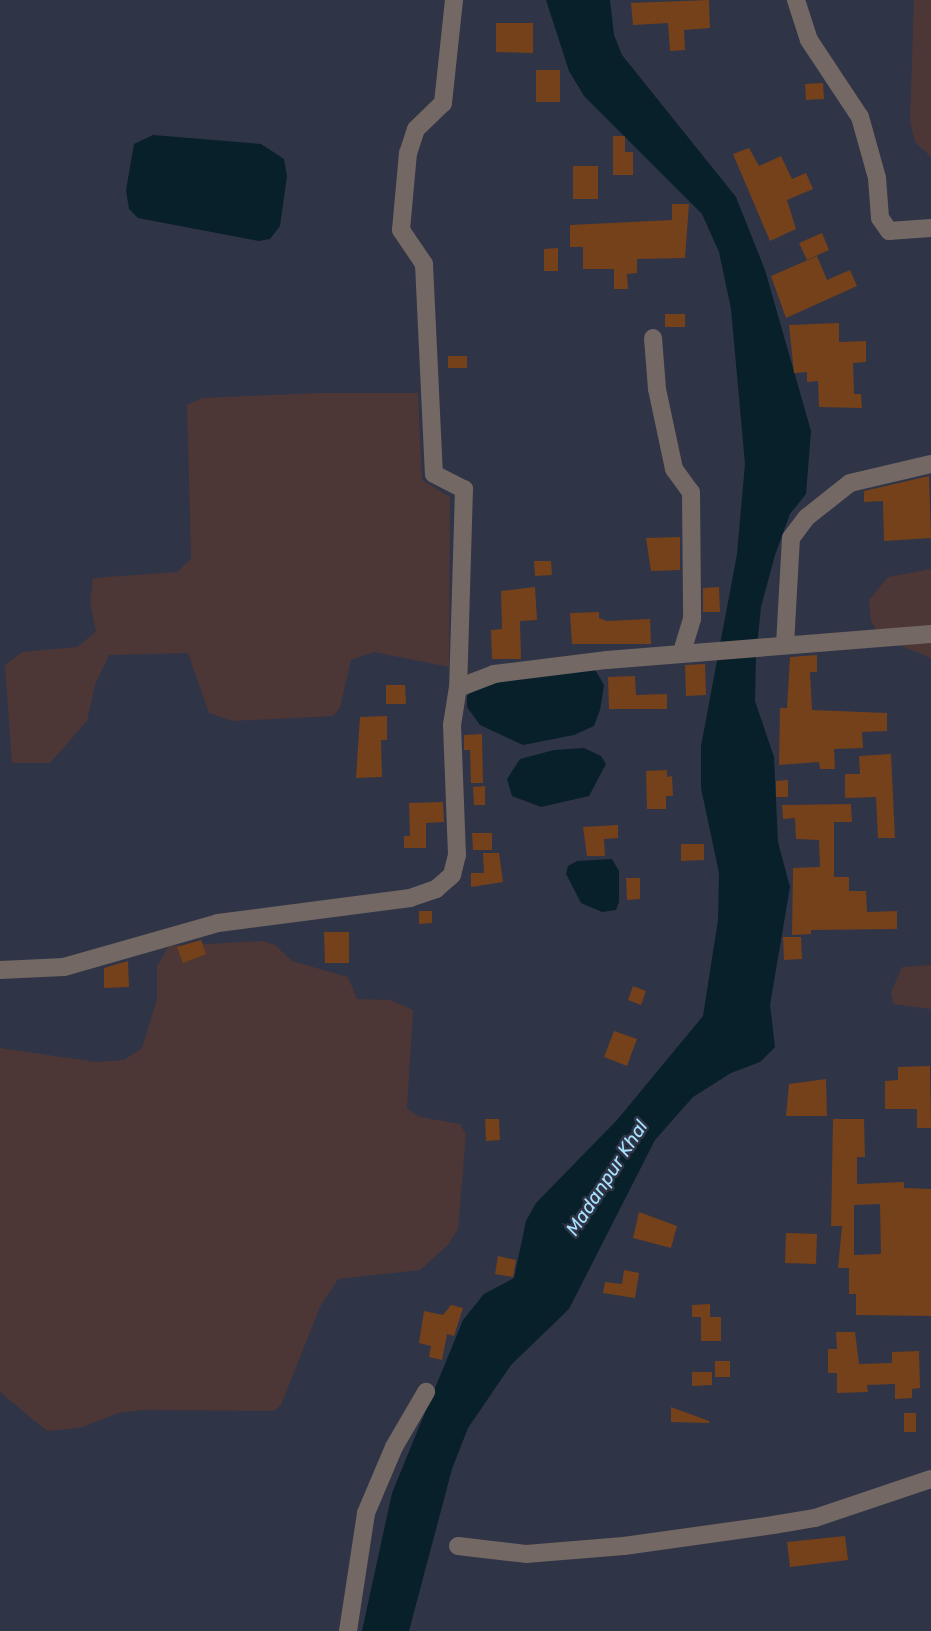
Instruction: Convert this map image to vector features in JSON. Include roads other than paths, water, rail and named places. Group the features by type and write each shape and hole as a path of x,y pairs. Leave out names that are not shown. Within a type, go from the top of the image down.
{"street":[{"path":"0,971 64,967 218,923 410,898 436,889 452,875 457,855 452,725 458,688 464,489 434,474 424,264 401,230 408,153 416,129 443,103 454,0"},
{"path":"796,0 809,40 860,117 877,178 880,218 889,231 931,228"},
{"path":"653,338 657,389 674,469 691,492 692,619 682,652"},
{"path":"785,645 791,538 807,517 850,483 931,464"},
{"path":"458,688 494,674 682,652 931,635"},
{"path":"348,1631 366,1513 394,1447 426,1392"},
{"path":"458,1546 526,1554 624,1546 815,1518 931,1479"}],"water":[{"name":"Madanpur Khal","path":"546,0 610,0 614,35 622,55 736,197 765,270 811,431 806,494 790,514 775,555 761,607 756,656 755,701 774,757 778,842 790,887 770,1005 775,1047 760,1062 731,1073 693,1097 655,1140 569,1309 511,1365 468,1428 452,1469 409,1631 362,1631 392,1493 463,1320 484,1294 514,1278 526,1221 536,1203 617,1120 703,1016 718,920 719,873 701,788 701,746 737,554 745,464 731,309 719,252 702,214 584,96 569,71"},
{"path":"153,135 261,144 284,159 287,176 280,226 270,239 259,241 138,218 129,209 126,190 134,144"},
{"path":"594,668 604,685 600,710 594,726 574,735 523,745 480,725 467,707 467,696 482,682"},
{"path":"584,748 601,756 606,764 589,796 541,807 512,796 507,779 520,759 554,750"},
{"path":"612,859 619,871 619,902 616,910 602,912 581,903 566,874 568,866 577,861"}]}
